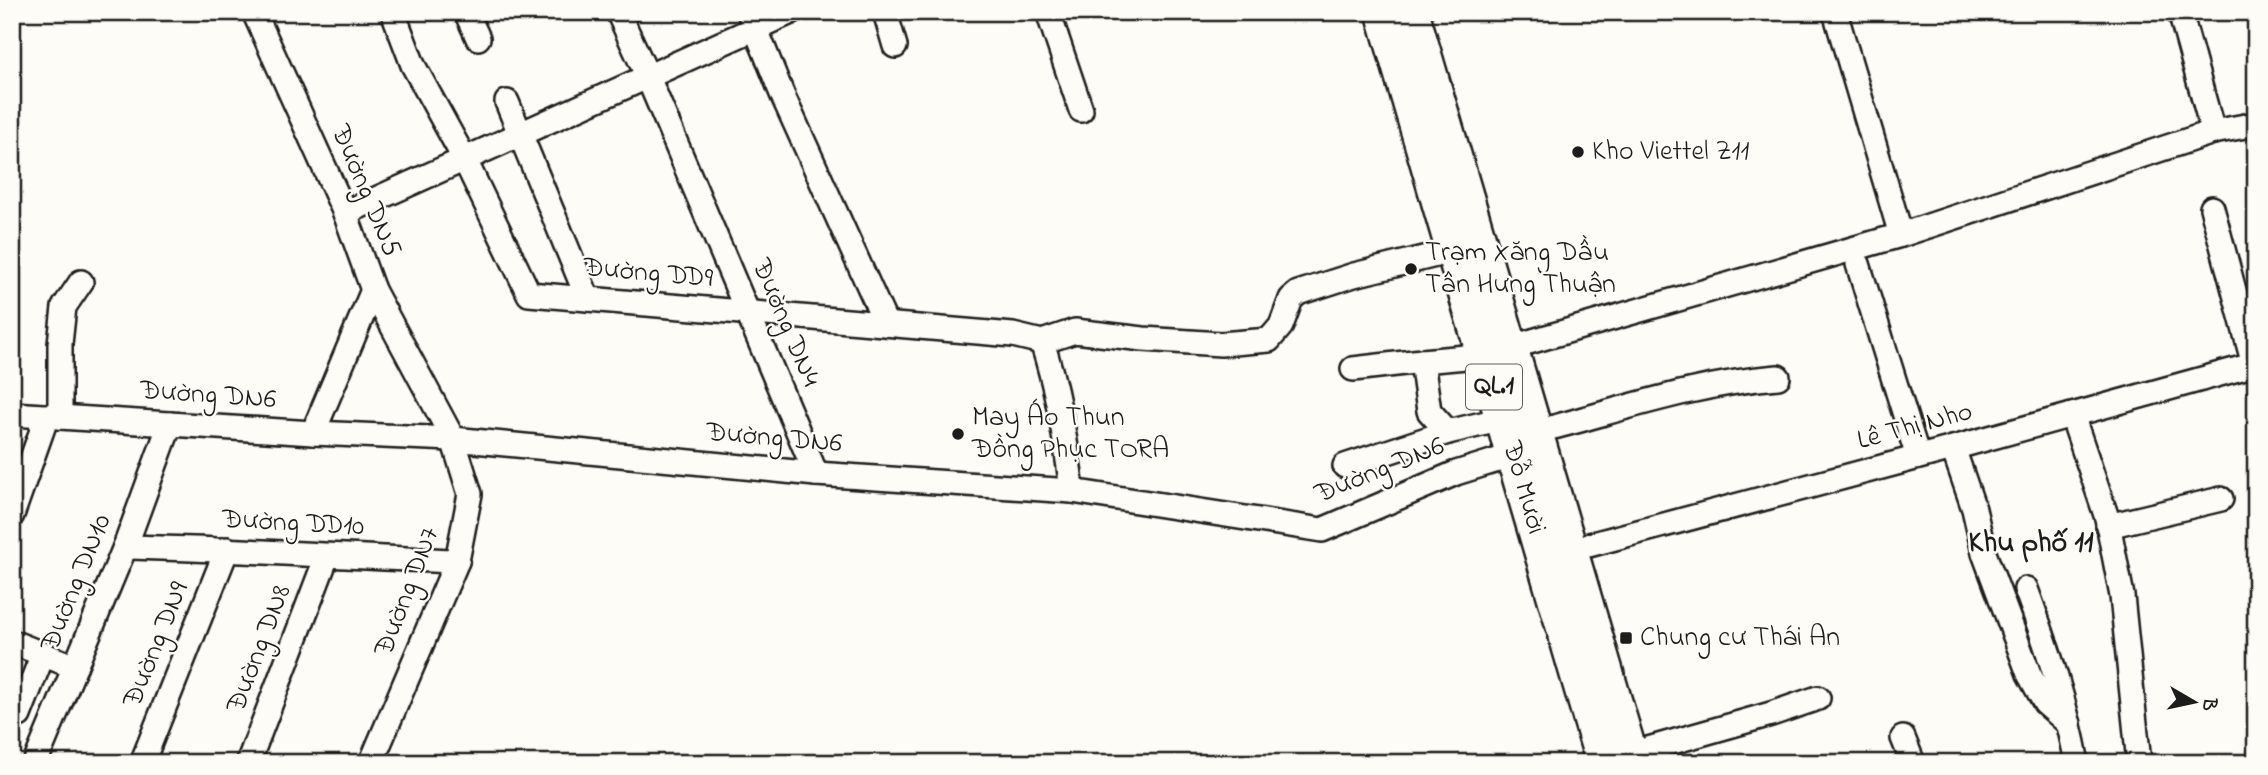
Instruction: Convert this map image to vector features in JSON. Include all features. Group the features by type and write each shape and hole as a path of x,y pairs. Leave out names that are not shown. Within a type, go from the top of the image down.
{"highway":[{"name":"Đỗ Mười","path":"1364,12 1486,423 1505,457 1603,763"},
{"name":"Đỗ Mười","path":"1383,12 1505,457 1584,763"},
{"name":"Đỗ Mười","path":"1412,12 1644,758"},
{"name":"Đỗ Mười","path":"1433,12 1554,427 1580,547"}],"street":[{"name":"Đường DN5","path":"254,12 345,213 373,290 313,433"},
{"path":"393,12 413,65 464,158"},
{"path":"466,12 478,38"},
{"path":"618,12 648,75"},
{"path":"345,213 648,75 752,20 791,12"},
{"path":"885,12 895,46"},
{"path":"1048,12 1081,110"},
{"path":"1835,12 1901,235"},
{"path":"2180,12 2213,131"},
{"path":"752,20 782,94 886,324"},
{"name":"Đường DN4","path":"648,75 816,474"},
{"path":"508,102 588,299"},
{"path":"1529,342 1901,235 2213,131 2256,124"},
{"name":"Đường DD9","path":"464,158 529,294 1013,335 1042,342"},
{"path":"2212,208 2255,364"},
{"path":"1072,491 1067,444 1055,382 1042,342 1075,331 1221,344 1269,340 1281,326 1291,299 1298,293 1354,275 1436,255"},
{"path":"1858,264 1918,457"},
{"path":"12,515 54,416 64,307 81,282"},
{"name":"Đường DN7","path":"371,763 457,561 470,494 453,439 373,290"},
{"path":"1353,369 1466,357"},
{"path":"1422,361 1429,411 1448,432"},
{"name":"Lê Thị Nho","path":"1580,547 2255,364"},
{"path":"1554,427 1735,380 1778,377"},
{"name":"Đường DN6","path":"12,414 453,439 816,474 1072,491 1322,530 1456,472 1505,457"},
{"path":"2072,415 2108,526 2122,596 2139,763"},
{"path":"1345,466 1448,432 1486,423"},
{"name":"Đường DN10","path":"35,763 125,547 170,424"},
{"path":"1953,448 1974,509 1984,553 2029,674 2045,703 2069,724"},
{"path":"2108,526 2221,499"},
{"name":"Đường DD10","path":"125,547 227,549 457,561"},
{"name":"Đường DN9","path":"142,763 227,549"},
{"name":"Đường DN8","path":"248,763 327,556"},
{"path":"2026,589 2046,642 2077,763"},
{"path":"12,642 75,667"},
{"path":"43,654 15,714 50,727"},
{"path":"1644,758 1818,698"},
{"path":"1903,738 1913,763"}],"place":[{"name":"Kho Viettel Z11","path":"1578,152"},
{"name":"Trạm Xăng Dầu Tân Hưng Thuận","path":"1411,269"},
{"name":"May Áo Thun Đồng Phục TORA","path":"958,434"},
{"name":"Chung cư Thái An","path":"1626,638"}],"district":[{"name":"Khu phố 11","path":"2031,544"}]}
